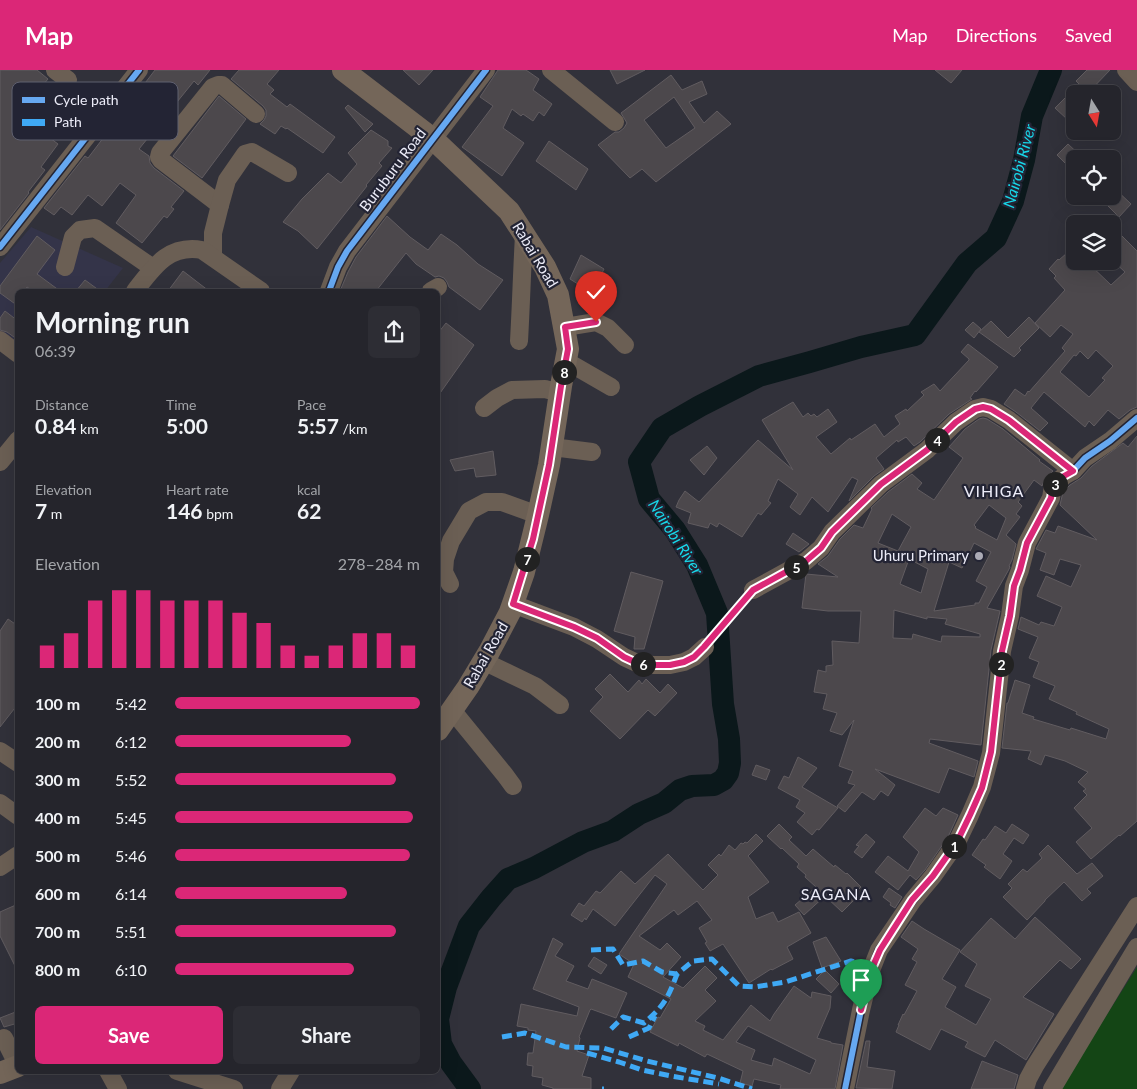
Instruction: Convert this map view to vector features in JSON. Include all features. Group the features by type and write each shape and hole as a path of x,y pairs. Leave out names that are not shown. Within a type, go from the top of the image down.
{"main road":[{"name":"Rabai Road","path":"343,70 433,139 509,211 545,267 558,295 565,327 568,349 552,447 526,563 510,612 468,687 440,727"},
{"path":"0,1074 15,1067"}],"street":[{"path":"130,82 139,70"},
{"path":"359,70 423,117"},
{"name":"Buruburu Road","path":"329,289 347,251 486,70"},
{"path":"1126,70 1137,82"},
{"path":"558,72 615,122"},
{"path":"178,131 213,87 218,85 222,85 256,114"},
{"path":"0,247 84,140"},
{"path":"170,140 159,157 220,204"},
{"path":"213,257 213,232 227,180 245,154 252,152 288,173"},
{"path":"65,267 74,237 80,230 95,228 154,268"},
{"path":"519,341 524,235"},
{"path":"137,289 154,268 172,253 192,248 202,250 257,289"},
{"path":"565,327 596,322 608,328 625,345"},
{"path":"0,340 15,352"},
{"path":"566,361 611,387"},
{"path":"484,408 512,390 545,389 560,393"},
{"path":"753,590 806,561 821,548 832,532 881,484 927,450 956,422 975,409 983,407 991,409 1009,420 1073,471"},
{"path":"845,1089 865,992 870,973 880,950 912,900 933,876 957,842 982,788 991,752 1002,651 1010,616 1014,586 1027,543 1051,498 1053,486 1073,471 1085,458 1110,441 1137,418"},
{"path":"0,462 15,444"},
{"path":"552,447 592,452"},
{"path":"450,584 444,572 445,559 451,541 469,511 486,502 502,502 538,515"},
{"path":"513,604 574,627 597,638 624,657 639,664 670,665 684,662 694,657 704,647"},
{"path":"483,661 535,686 560,705"},
{"path":"452,710 513,786"},
{"path":"0,751 15,761"},
{"path":"0,803 15,814"},
{"path":"0,867 15,857"},
{"path":"1025,1089 1035,1066 1137,906"},
{"path":"1052,1089 1137,947"},
{"path":"4,1038 15,1060"},
{"path":"110,1074 118,1089"},
{"path":"186,1074 234,1089"},
{"path":"280,1089 289,1074"}],"path":[{"path":"704,647 753,590"}],"shaded area":[{"path":"31,227 123,268 107,289 15,289 15,346 0,335 0,263"}],"green space":[{"path":"1137,967 1137,1089 1060,1089"}],"building":[{"path":"0,70 37,70 48,79 45,82 12,82 12,140 53,140 58,144 41,167 45,170 0,230"},
{"path":"155,70 210,70 198,85 194,81 178,101 178,82 146,82"},
{"path":"239,70 279,70 267,84 274,90 270,94 287,107 290,104 335,137 323,153 287,128 281,126 275,134 260,124 266,116 266,110 231,79"},
{"path":"403,70 433,70 419,85"},
{"path":"498,70 526,70 539,79 533,90 552,104 544,116 539,112 533,121 523,114 521,116 512,109 503,128 524,143 502,176 462,147 493,106 480,97"},
{"path":"610,70 645,70 617,84"},
{"path":"935,70 962,70 951,83"},
{"path":"1087,70 1110,70 1096,85 1078,85 1076,81"},
{"path":"671,75 682,90 702,81 707,94 689,102 704,123 717,111 731,124 656,182 642,169 630,178 598,145 615,132 619,132 624,128 627,123 621,113","holes":["674,97 695,128 666,148 644,120"]},
{"path":"219,96 246,119 202,178 173,156"},
{"path":"1066,97 1066,118 1055,108"},
{"path":"348,105 373,124 365,132 345,108"},
{"path":"371,130 388,141 388,146 392,148 379,163 382,166 317,249 298,231 283,222 302,199 328,173 341,183 357,164 348,153"},
{"path":"102,140 146,140 139,149 149,156 150,163 154,168 184,191 171,207 174,209 167,218 164,216 142,243 116,223 136,195 120,183 102,206 88,195 72,215 61,207 54,215 44,208 85,156 88,158"},
{"path":"549,141 588,169 576,190 536,161"},
{"path":"1068,144 1074,150 1066,150 1066,164 1057,155"},
{"path":"1121,195 1131,204 1121,215 1117,215 1107,205 1121,205"},
{"path":"387,216 428,250 441,234 457,245 478,264 503,280 480,310 449,287 444,278 435,277 416,264 406,253 378,289 341,289 356,257"},
{"path":"1121,235 1137,251 1137,407 1119,419 1108,410 1094,426 1089,421 1085,427 1044,392 1031,408 1048,423 1040,431 1004,404 1015,389 1025,396 1029,392 1065,351 1062,348 1073,334 1061,325 1050,337 1035,323 1065,290 1049,269 1066,254 1066,270 1095,270 1111,285 1125,272 1121,268","holes":["1096,350 1113,366 1102,378 1105,380 1089,397 1060,372 1074,355 1076,356 1080,351 1088,359"]},
{"path":"37,236 55,250 37,274 57,289 30,289 27,287 26,289 15,289 15,304 0,293 0,286"},
{"path":"581,255 604,269 592,293 570,279"},
{"path":"183,271 206,289 170,289"},
{"path":"85,280 97,289 78,289"},
{"path":"5,311 15,319 15,338 0,330 0,318"},
{"path":"1029,317 1039,328 1019,348 1021,350 1014,357 979,332 991,321 1008,338"},
{"path":"973,322 981,329 974,338 965,330"},
{"path":"446,323 474,345 440,393 440,330"},
{"path":"968,344 998,367 975,391 970,398 972,399 949,414 920,442 914,446 906,437 898,442 897,440 876,458 884,469 874,476 849,501 858,480 852,477 828,512 812,497 800,515 790,507 798,494 778,479 768,501 771,503 761,515 758,513 742,537 719,523 717,527 710,523 708,528 688,523 691,513 676,507 685,491 699,502 758,440 793,470 762,420 793,402 803,417 808,413 811,416 814,414 817,417 828,409 837,422 816,437 831,454 850,438 851,440 875,424 884,437 900,424 895,416 906,409 907,411 924,395 921,392 934,384 940,391 969,360 961,352"},
{"path":"979,419 987,419 1003,429 1053,471 1045,479 1042,486 1034,480 1018,502 1022,506 1016,514 1020,517 1006,535 1016,544 1010,567 987,608 1000,611 991,650 981,745 930,739 929,743 978,761 974,777 949,768 939,793 875,769 895,785 888,796 881,791 874,800 862,792 845,812 837,806 855,785 848,783 853,771 839,766 854,720 842,735 830,731 837,713 823,709 827,694 814,692 818,670 826,672 826,666 833,665 832,641 859,643 861,611 828,611 802,608 806,574 838,577 818,564 828,556 840,539 854,525 863,528 871,508 912,474 922,483 917,489 934,500 963,458 949,447 965,429","holes":["989,505 1006,518 997,540 975,528 974,525","892,514 911,527 898,551 878,543","974,543 991,552 976,581 987,587 979,603 975,603 975,605 934,611 949,562 962,568","909,559 928,569 921,593 900,584","894,610 927,619 927,617 947,619 945,624 980,634 980,637 942,636 941,642 913,634 912,639 893,638"]},
{"path":"1137,436 1137,821 1091,859 1076,842 1092,828 1074,808 1087,795 1083,791 1086,789 1078,782 1088,772 1065,761 1045,755 1041,765 1028,759 1031,751 1002,748 1007,703 1015,680 1030,685 1022,713 1034,717 1033,719 1106,739 1109,729 1049,699 1055,686 1033,677 1039,662 1029,658 1038,637 1018,629 1021,617 1039,625 1041,622 1054,626 1062,607 1037,596 1046,576 1071,587 1081,565 1060,559 1054,575 1040,570 1046,553 1036,549 1046,530 1055,533 1058,526 1097,540 1060,505 1063,492 1081,478 1092,466 1123,443 1128,447"},
{"path":"707,446 717,458 704,475 690,460"},
{"path":"493,451 496,475 476,477 474,468 455,471 450,460"},
{"path":"793,533 809,544 799,552 786,544"},
{"path":"631,572 663,581 644,649 634,649 635,637 614,631"},
{"path":"8,619 15,624 15,708 0,727 0,631"},
{"path":"610,674 628,692 639,680 642,684 646,679 660,693 668,684 677,693 655,716 648,710 620,739 590,711 603,697 595,689"},
{"path":"798,757 817,768 802,787 838,808 819,830 817,829 812,835 797,822 805,813 796,807 800,800 778,788 784,776 789,778"},
{"path":"756,765 770,770 766,780 752,775"},
{"path":"925,808 936,816 943,808 958,815 948,837 925,870 916,880 910,875 898,890 875,872 888,856 908,871 919,852 903,837"},
{"path":"779,824 792,837 789,840 806,856 813,849 834,867 835,865 847,873 861,887 852,896 855,899 842,912 825,896 804,915 795,905 816,887 797,867 799,864 767,836"},
{"path":"1012,824 1029,835 1023,844 1014,838 1003,854 1012,861 1000,879 984,867 986,865 972,855 995,826 1006,833"},
{"path":"756,834 763,841 748,856 769,882 748,897 756,919 773,912 778,922 799,912 811,933 787,947 793,959 771,969 749,983 723,944 710,951 699,928 712,920 697,901 678,915 674,910 639,936 660,950 667,943 681,957 663,977 683,988 705,966 717,978 705,990 716,1001 695,1021 705,1026 703,1030 723,1040 751,1005 770,1021 794,986 811,998 812,992 831,996 830,1008 817,1038 843,1045 835,1089 780,1089 781,1085 754,1079 752,1086 740,1083 743,1071 707,1054 705,1057 679,1043 678,1046 650,1032 671,999 628,977 634,964 619,954 667,884 655,875 615,926 593,909 586,920 585,918 582,922 571,915 579,903 584,906 596,891 600,893 621,871 635,884 668,854 703,890 718,875 708,865 719,854 721,856 729,845 735,850 741,843 747,843","holes":["748,1026 816,1060 810,1074 774,1058 772,1066 751,1060 755,1050 736,1042"]},
{"path":"866,834 875,842 862,858 854,852 859,846 856,845"},
{"path":"1048,845 1077,874 1092,863 1103,876 1087,889 1091,893 1082,901 1064,882 1027,920 1003,897 1012,888 1008,884 1023,869 1027,872 1042,858 1039,854"},
{"path":"889,888 902,897 895,908 883,897"},
{"path":"15,905 15,966 0,936 0,912"},
{"path":"1035,917 1081,959 1071,969 1060,960 1023,997 1054,1014 1026,1060 995,1040 985,1057 965,1047 968,1042 941,1029 930,1050 896,1032 903,1014 917,991 905,985 917,962 912,959 918,949 901,937 912,921 960,950 942,979 956,987 945,1007 976,1025 991,999 965,986 977,964 960,952 991,918 1015,939"},
{"path":"826,937 841,961 822,968 813,942"},
{"path":"553,938 563,944 555,956 574,966 566,981 588,989 592,979 627,993 616,1018 591,1009 579,1037 577,1051 589,1055 582,1076 591,1078 591,1089 553,1089 542,1085 543,1078 532,1076 533,1066 527,1065 528,1053 533,1053 536,1031 517,1026 521,1004 577,1016 579,1007 533,989"},
{"path":"594,957 607,965 601,974 588,966"},
{"path":"825,970 839,984 831,993 816,979"},
{"path":"15,1012 15,1024 4,1027 0,1018"},
{"path":"866,1041 870,1041 867,1067 895,1071 892,1089 856,1088"},
{"path":"982,1061 1018,1075 1014,1089 971,1089"}],"waterway":[{"name":"Nairobi River","path":"440,1011 446,987 469,926 508,879 534,868 583,842 613,831 639,814 664,803 680,790 692,786 714,785 723,780 728,773 730,763 729,739 723,704 717,613 697,565 675,530 649,499 639,462 662,428 759,376 861,347 915,335 967,263 996,238 1013,201 1024,160 1032,116 1051,70"},
{"name":"Nairobi River","path":"440,1036 441,1044 451,1063 470,1089"}],"marked path":[{"path":"591,950 613,949 623,965 643,961 662,972 677,974 693,961 712,959 739,986 755,987 785,982 851,961 873,966"},
{"path":"611,1029 623,1017 644,1023 665,1001 677,974"},
{"path":"629,1037 649,1028 655,1016"},
{"path":"502,1037 525,1033 566,1047 603,1048 718,1078 752,1089"},
{"path":"587,1053 642,1070 719,1084"}],"cycle path":[{"path":"130,82 139,70"},
{"path":"330,289 338,267 347,251 486,70"},
{"path":"0,247 84,140"},
{"path":"753,590 806,561 821,548 832,532 881,484 927,450 956,422 975,409 983,407 991,409 1009,420 1073,471"},
{"path":"845,1089 870,973 879,950 913,900 957,842 982,787 991,753 1002,651 1010,616 1014,586 1027,543 1051,498 1053,486 1073,471 1085,458 1110,441 1137,418"}],"place":[{"name":"Uhuru Primary","path":"979,556"}],"district":[{"name":"VIHIGA","path":"994,491"},
{"name":"SAGANA","path":"836,894"}],"route":[{"path":"596,322 565,327 568,349 549,465 533,539 513,604 574,627 597,638 624,657 639,664 670,665 684,662 694,657 753,590 806,561 821,548 832,532 881,484 927,450 956,422 975,409 983,407 991,409 1009,420 1073,471 1053,486 1051,498 1027,543 1014,586 1010,616 1002,651 991,752 982,788 957,842 933,876 912,900 880,950 870,973 861,1010"}]}
